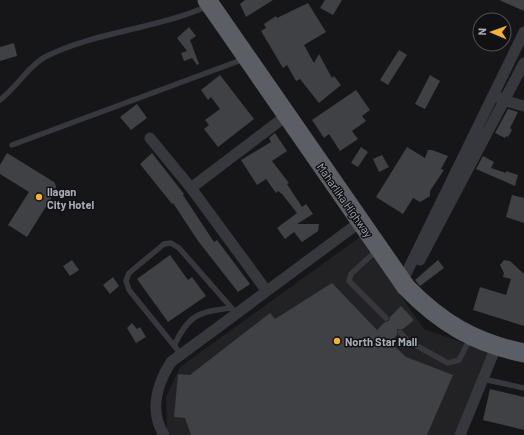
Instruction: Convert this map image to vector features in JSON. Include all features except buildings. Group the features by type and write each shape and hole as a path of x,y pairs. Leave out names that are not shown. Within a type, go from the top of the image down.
{"highway":[{"name":"Maharlika Highway","path":"208,2 379,249 404,284 421,303 446,322 472,337 496,347 524,353"}],"street":[{"path":"404,284 493,94 520,49 524,32"},
{"path":"404,284 524,63"},
{"path":"493,94 503,100 524,106"},
{"path":"191,188 286,116"},
{"path":"150,138 191,188 266,290"},
{"path":"164,435 159,427 156,415 157,396 162,376 177,350 234,310 266,290 360,222"},
{"path":"460,435 496,347"}],"lane":[{"path":"0,100 45,57 67,47 166,22 208,2"},
{"path":"12,145 246,58"},
{"path":"177,350 129,290 126,281 129,273 164,244 171,243 179,248 234,310"},
{"path":"379,249 351,274 349,281 386,318"},
{"path":"177,350 181,330 188,321 201,313 234,310"},
{"path":"400,332 408,341 448,362 459,360 472,337"},
{"path":"483,379 524,388"}],"shaded area":[{"name":"North Star Mall","path":"360,237 424,329 489,352 455,435 171,435 167,431 166,397 180,367"}],"place":[{"name":"Ilagan City Hotel","path":"39,197"},
{"name":"North Star Mall","path":"337,341"}]}
